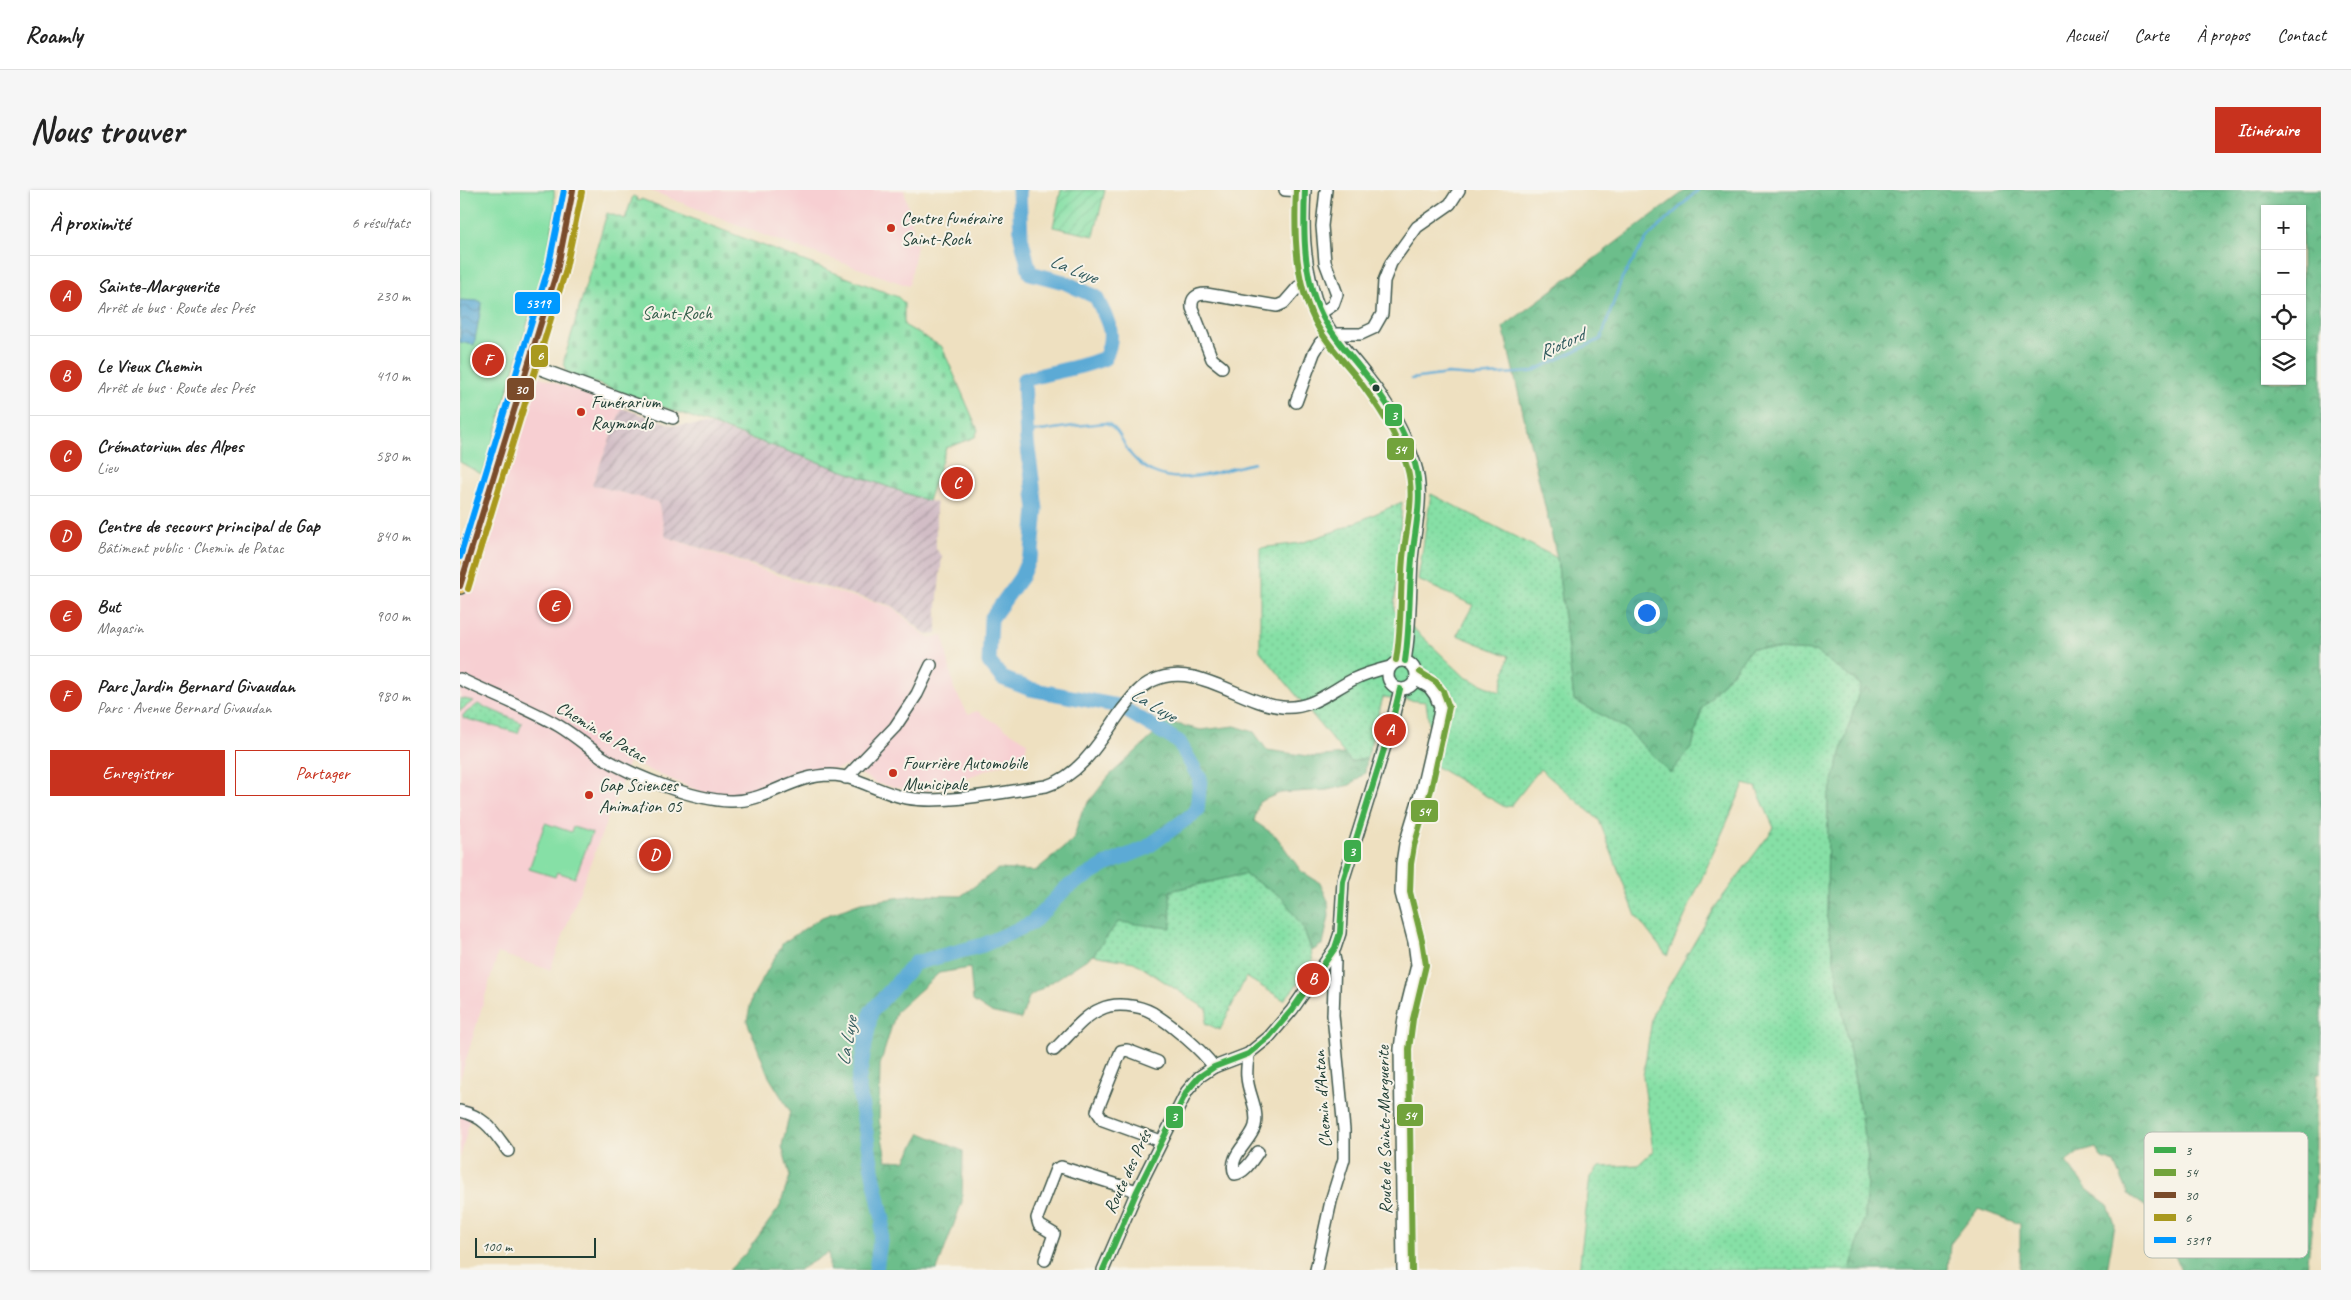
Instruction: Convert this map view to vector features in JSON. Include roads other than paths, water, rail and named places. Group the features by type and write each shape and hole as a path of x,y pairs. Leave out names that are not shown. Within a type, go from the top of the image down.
{"main road":[{"path":"566,190 567,219"},
{"path":"460,586 466,548 530,365 557,271 573,190"}],"street":[{"path":"1285,190 1305,190 1304,246 1311,282 1321,313 1333,334 1368,377 1382,399 1406,442 1418,476 1419,508 1413,552 1409,637 1405,661"},
{"path":"1321,313 1333,305 1337,294 1325,262 1322,226 1326,190"},
{"path":"1296,402 1314,353 1320,343 1333,334 1361,334 1372,331 1382,314 1384,281 1391,263 1417,227 1450,204 1459,190"},
{"path":"1222,367 1212,359 1192,308 1191,302 1194,297 1199,294 1206,294 1277,306 1284,302 1298,287 1311,282"},
{"path":"530,365 550,369 673,418"},
{"path":"1405,661 1415,668 1416,680 1408,688 1400,689 1396,688 1389,680 1372,674 1364,674 1405,661"},
{"path":"850,779 854,767 887,737 899,722 931,665"},
{"path":"1389,680 1390,667"},
{"name":"Chemin de Patac","path":"460,679 560,726 626,771 700,797 730,801 754,799 802,778 834,776 850,779 898,796 918,800 940,799 1057,783 1075,771 1133,695 1161,677 1188,676 1272,705 1296,707 1310,704 1364,674"},
{"name":"Route de Sainte-Marguerite","path":"1403,1270 1400,1049 1404,1017 1416,965 1414,942 1401,893 1402,863 1405,844 1438,722 1440,707 1432,691 1416,680"},
{"name":"Route des Prés","path":"1103,1270 1137,1191 1187,1091 1199,1077 1214,1067 1248,1054 1269,1037 1292,1010 1333,952 1340,933 1343,881 1390,730 1400,689"},
{"name":"Chemin d'Antan","path":"1316,1270 1331,1201 1344,1160 1332,1014 1333,952"},
{"path":"1054,1050 1091,1014 1101,1008 1121,1005 1152,1013 1206,1056 1214,1067"},
{"path":"1158,1062 1127,1050 1121,1052 1097,1111 1103,1120 1161,1141"},
{"path":"1248,1054 1247,1077 1256,1120 1250,1137 1232,1165 1235,1174 1239,1174 1246,1168 1258,1152"},
{"path":"460,1111 477,1116 484,1121 508,1151"},
{"path":"1045,1260 1054,1234 1039,1225 1037,1218 1056,1169 1061,1167 1137,1191"}],"water":[{"path":"460,300 479,301 482,303 474,345 460,342"}],"waterway":[{"name":"La Luye","path":"876,1270 883,1220 872,1169 858,1083 871,1012 915,963 983,945 1032,923 1066,888 1107,864 1146,848 1197,811 1200,779 1179,742 1119,706 1030,689 1002,678 989,662 991,619 1021,577 1032,551 1036,509 1027,441 1024,380 1085,365 1105,358 1110,340 1109,326 1096,297 1064,282 1030,273 1021,237 1019,190"},
{"name":"Riotord","path":"1411,379 1448,374 1474,376 1531,372 1601,339 1622,278 1647,238 1698,190"},
{"path":"1027,433 1106,423 1115,429 1132,456 1145,468 1159,474 1174,477 1206,475 1254,463"}],"place":[{"name":"Centre funéraire Saint-Roch","path":"891,228"},
{"name":"Parc Jardin Bernard Givaudan","path":"488,360"},
{"name":"Funérarium Raymondo","path":"581,412"},
{"name":"Crématorium des Alpes","path":"957,483"},
{"name":"But","path":"555,606"},
{"name":"Sainte-Marguerite","path":"1390,730"},
{"name":"Fourrière Automobile Municipale","path":"893,773"},
{"name":"Gap Sciences Animation 05","path":"589,795"},
{"name":"Centre de secours principal de Gap","path":"655,855"},
{"name":"Le Vieux Chemin","path":"1313,979"}],"park label":[{"name":"Saint-Roch","path":"677,313"}]}
